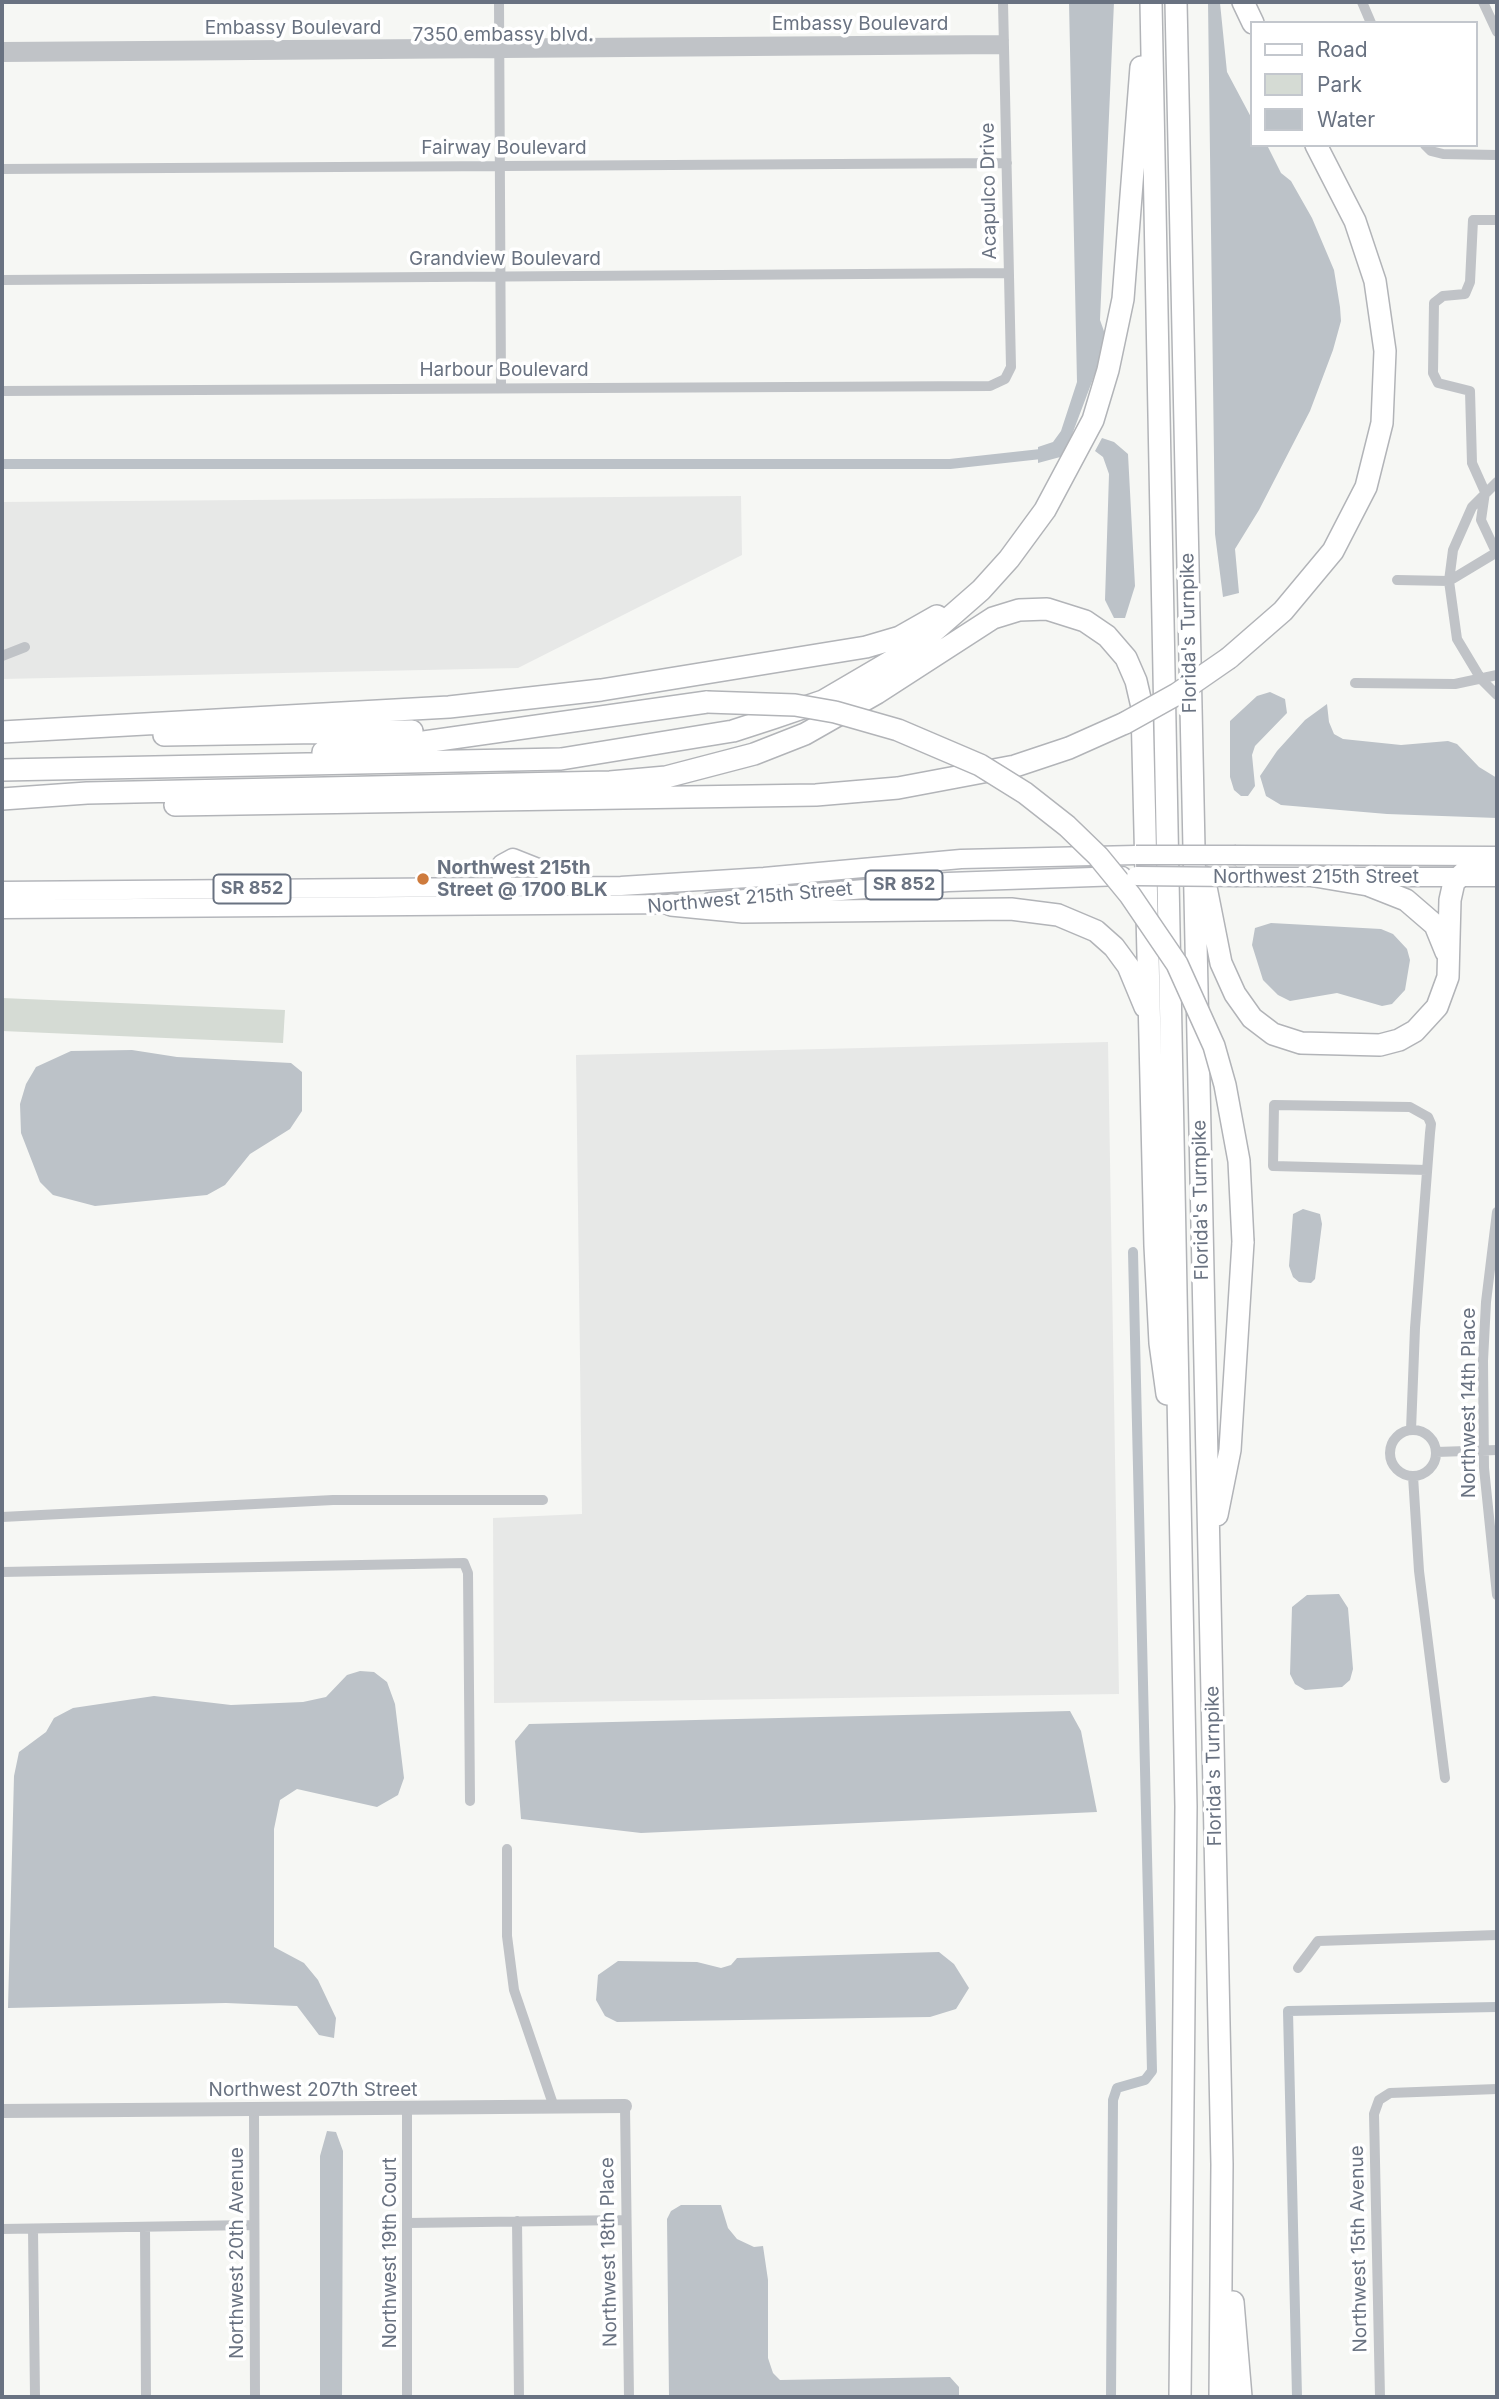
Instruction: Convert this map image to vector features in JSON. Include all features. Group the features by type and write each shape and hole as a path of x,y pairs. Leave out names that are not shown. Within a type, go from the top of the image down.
{"highway":[{"path":"2,770 561,760 733,731 773,719 823,701 917,646 981,590 1009,559 1045,510 1093,420 1108,370 1123,299 1149,2"},
{"name":"Florida's Turnpike","path":"1149,2 1186,1869 1180,2395"},
{"name":"Florida's Turnpike","path":"1176,2 1222,2164 1220,2397"},
{"path":"1243,2 1252,21"},
{"path":"2,808 816,795 898,788 1015,766 1069,748 1125,723 1177,694 1229,658 1290,604 1333,551 1366,487 1380,432 1385,351 1375,281 1355,221 1317,147"},
{"path":"2,734 449,706 601,690 866,647 900,637 931,621 953,604 990,568 1059,484"},
{"path":"2,800 86,793 610,782 666,776 732,761 805,734 877,693 993,618 1033,609 1061,612 1085,621 1117,646 1132,670 1140,694 1160,1343 1180,1481"},
{"path":"172,766 215,758 424,742 707,702 794,705 835,712 898,730 980,765 1025,793 1068,826 1098,856 1130,895 1177,964 1213,1046 1225,1085 1239,1161 1243,1242 1230,1450 1210,1548"},
{"path":"2,734 416,731 533,725"},
{"path":"1194,852 1208,885 1218,951 1227,979 1252,1018 1282,1038 1307,1044 1333,1045 1380,1045 1405,1038 1422,1026 1440,1001 1447,983 1451,895 1457,877 1475,865 1497,861"},
{"path":"1315,876 1368,885 1406,900 1435,925 1448,959"},
{"path":"671,905 743,912 1011,909 1058,915 1096,931 1121,955 1150,1022"},
{"path":"1222,2164 1241,2397"}],"main road":[{"name":"Northwest 215th Street","path":"2,891 584,886 711,881 979,858 1136,855 1497,856"},
{"path":"502,887 502,864 513,858 584,886"},
{"name":"Northwest 215th Street","path":"2,909 671,905 948,882 1136,876 1497,877"}],"street":[{"path":"499,2 501,387"},
{"name":"Acapulco Drive","path":"1003,2 1011,366 1005,379"},
{"path":"1362,2 1370,21"},
{"path":"1483,2 1497,32"},
{"name":"Embassy Boulevard","path":"2,47 1004,45"},
{"name":"7350 embassy blvd.","path":"2,57 499,48"},
{"path":"1427,147 1443,155 1497,155"},
{"name":"Fairway Boulevard","path":"2,169 1007,163"},
{"path":"1397,580 1449,581 1497,552 1481,520 1485,492 1472,463 1470,391 1438,383 1433,373 1434,303 1443,296 1465,294 1470,282 1473,220 1497,220"},
{"name":"Grandview Boulevard","path":"2,280 1008,273"},
{"name":"Harbour Boulevard","path":"2,391 990,386 1005,379"},
{"path":"1497,482 1472,507 1453,550 1449,581 1457,639 1481,679 1497,695"},
{"path":"2,656 25,647"},
{"path":"1355,683 1455,684 1497,675"},
{"path":"1412,1430 1415,1328 1431,1124 1422,1111 1410,1107 1274,1105 1273,1166 1427,1170"},
{"name":"Northwest 14th Place","path":"1497,1212 1486,1302 1484,1450 1497,1595"},
{"path":"1412,1430 1430,1437 1436,1452 1430,1468 1413,1476 1395,1468 1390,1453 1395,1438 1412,1430"},
{"path":"1436,1452 1497,1450"},
{"path":"1413,1476 1419,1571 1445,1778"},
{"path":"2,1517 333,1500 543,1500"},
{"path":"2,1572 464,1563 468,1573 470,1801"},
{"path":"507,1849 507,1936 514,1990 554,2107"},
{"path":"1298,1968 1318,1941 1497,1935"},
{"name":"Northwest 15th Avenue","path":"1380,2397 1374,2114 1379,2101 1390,2093 1497,2089"},
{"name":"Northwest 207th Street","path":"2,2111 625,2106"},
{"name":"Northwest 18th Place","path":"625,2106 629,2397"},
{"name":"Northwest 20th Avenue","path":"254,2109 252,2225 255,2397"},
{"name":"Northwest 19th Court","path":"407,2109 407,2397"},
{"path":"408,2223 626,2220"},
{"path":"517,2221 519,2397"},
{"path":"2,2229 252,2225"},
{"path":"145,2227 146,2397"},
{"path":"33,2228 35,2397"}],"shaded area":[{"path":"741,496 742,555 518,668 2,679 2,502"},
{"path":"1108,1042 1119,1694 494,1703 493,1518 582,1514 576,1055"}],"green space":[{"path":"2,998 285,1010 283,1043 2,1031"}],"water":[{"path":"1069,2 1114,2 1100,320 1105,334 1096,371 1064,456 1038,463 1038,447 1053,442 1061,431 1077,382"},
{"path":"1208,2 1220,3 1227,72 1250,115 1250,147 1268,147 1281,173 1291,181 1312,218 1334,270 1341,321 1310,411 1259,510 1235,549 1239,593 1223,597 1215,534"},
{"path":"1102,438 1114,442 1128,454 1135,586 1125,618 1114,618 1105,600 1109,474 1103,457 1095,451"},
{"path":"1270,692 1285,699 1287,713 1255,746 1252,755 1255,786 1248,796 1241,796 1234,790 1230,777 1230,721 1257,696"},
{"path":"1327,704 1329,722 1334,734 1343,739 1401,745 1448,741 1457,744 1479,767 1497,778 1497,818 1387,814 1281,805 1266,796 1260,776 1277,751 1305,720"},
{"path":"1271,923 1381,929 1393,934 1407,949 1410,960 1405,990 1392,1004 1382,1006 1337,993 1290,1001 1278,995 1263,980 1252,945 1255,928"},
{"path":"132,1050 177,1057 291,1063 302,1072 302,1111 290,1129 250,1154 225,1185 207,1195 95,1206 53,1195 40,1182 21,1133 20,1104 26,1084 36,1067 71,1051"},
{"path":"1303,1209 1320,1214 1322,1224 1315,1279 1311,1283 1299,1282 1293,1277 1289,1266 1293,1214"},
{"path":"1339,1594 1348,1608 1353,1669 1350,1680 1342,1687 1305,1690 1295,1684 1290,1674 1292,1607 1307,1595"},
{"path":"360,1671 374,1672 387,1682 395,1704 404,1778 398,1795 377,1807 297,1789 280,1800 274,1829 274,1947 304,1963 318,1980 336,2018 334,2038 319,2035 297,2006 226,2003 8,2008 14,1776 19,1752 46,1732 54,1718 73,1708 154,1696 231,1705 303,1702 326,1697 347,1675"},
{"path":"1070,1711 1081,1731 1097,1812 641,1833 521,1819 515,1741 529,1724"},
{"path":"939,1952 954,1964 969,1988 956,2009 930,2017 617,2022 605,2016 596,2000 598,1975 618,1961 697,1962 721,1968 731,1965 737,1958"},
{"path":"327,2131 336,2132 343,2151 342,2397 320,2397 320,2156"},
{"path":"681,2205 721,2205 728,2228 737,2239 754,2247 763,2246 768,2280 768,2358 773,2373 780,2380 950,2377 959,2387 959,2397 669,2397 667,2219 671,2211"}],"waterway":[{"path":"2,464 950,464 1050,453"},
{"path":"1111,2397 1113,2100 1117,2088 1145,2080 1152,2071 1133,1252"},
{"path":"1297,2397 1288,2011 1497,2007"}],"place":[{"name":"Northwest 215th Street @ 1700 BLK","path":"423,879"}]}
